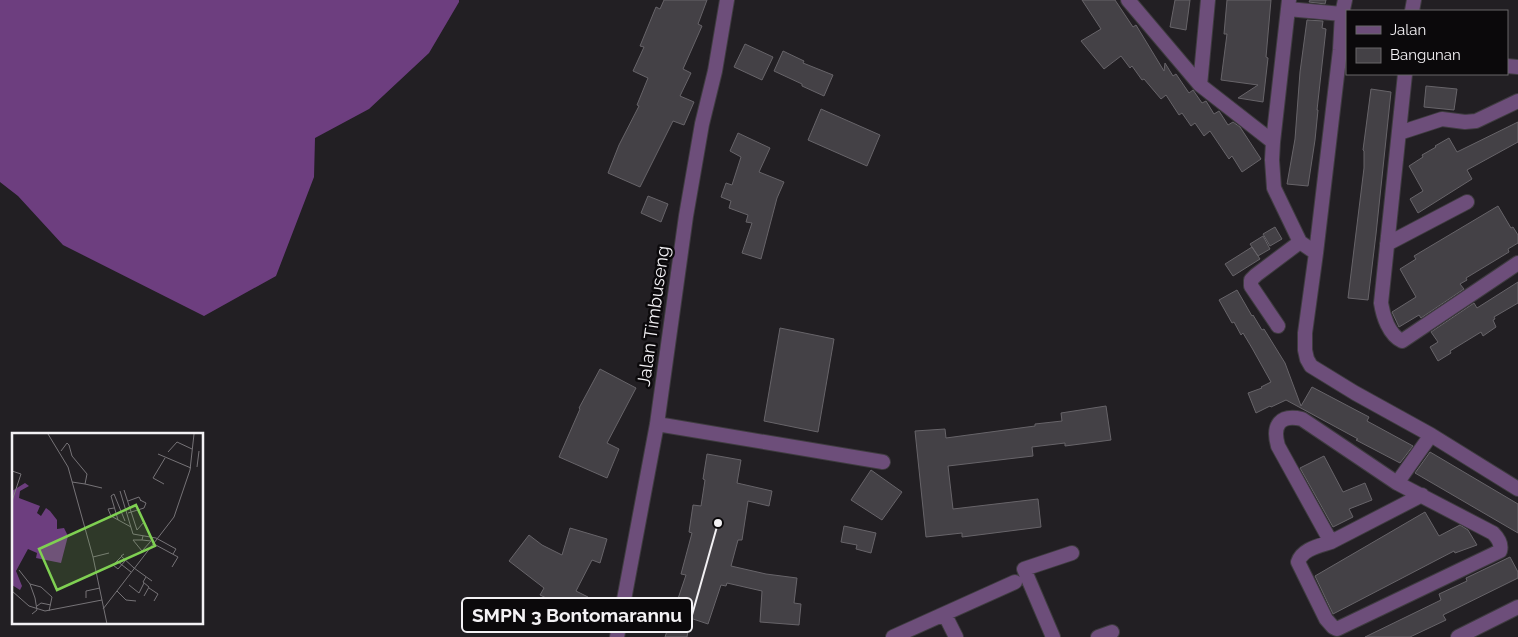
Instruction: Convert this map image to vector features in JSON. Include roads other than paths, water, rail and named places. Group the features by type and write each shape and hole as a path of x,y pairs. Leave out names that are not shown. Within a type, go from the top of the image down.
{"street":[{"name":"Jalan Timbuseng","path":"617,637 657,424 686,216 727,0"},
{"path":"1128,0 1200,85 1273,142"},
{"path":"1200,85 1208,0"},
{"path":"1346,0 1342,14 1343,50 1305,333 1307,359 1311,366 1355,393 1431,434 1518,489"},
{"path":"1316,253 1300,242 1274,188 1273,142 1289,4 1342,14"},
{"path":"1405,75 1381,303 1384,318 1395,337 1402,340 1518,263"},
{"path":"1398,134 1442,119 1465,122 1476,121 1518,101"},
{"path":"1387,244 1467,202"},
{"path":"1278,326 1252,286 1251,280 1256,274 1300,242"},
{"path":"1330,542 1278,446 1276,433 1281,420 1286,417 1302,418 1397,483 1422,495 1492,533 1498,537 1500,542 1500,551 1337,628 1333,627 1326,619 1298,562 1300,556 1330,542 1422,495"},
{"path":"657,424 883,462"},
{"path":"1397,483 1431,434"},
{"path":"1053,637 1024,569 1072,553"},
{"path":"893,637 1014,582"},
{"path":"1458,637 1518,607"},
{"path":"945,614 956,637"},
{"path":"1098,637 1112,632"}],"place":[{"name":"SMPN 3 Bontomarannu","path":"718,523"}]}
